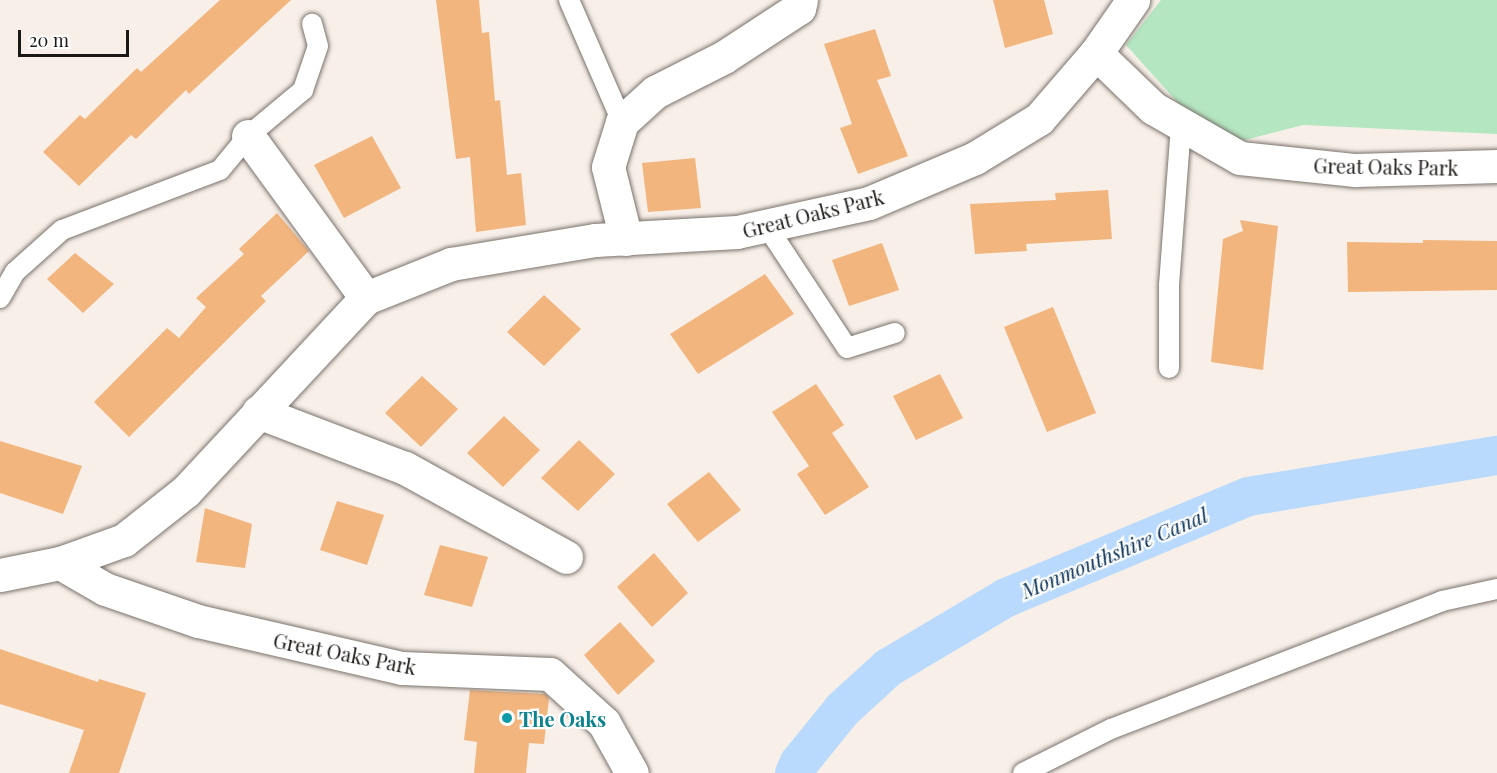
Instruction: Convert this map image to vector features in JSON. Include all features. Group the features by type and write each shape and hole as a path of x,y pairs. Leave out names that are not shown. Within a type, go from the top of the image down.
{"street":[{"path":"626,239 608,167 622,122 655,92 724,57 799,8 801,0"},
{"name":"Great Oaks Park","path":"0,574 60,563 124,540 186,491 366,298 451,264 595,240 738,232 869,203 975,158 1040,118 1096,53 1133,0"},
{"name":"Great Oaks Park","path":"1096,53 1153,108 1240,158 1355,170 1497,166"},
{"path":"248,136 366,298"},
{"path":"258,412 405,468 566,557"},
{"name":"Great Oaks Park","path":"60,563 105,590 198,621 391,665 550,674 604,723 632,773"}],"lane":[{"path":"569,0 622,122"},
{"path":"0,298 15,272 63,230 220,170 248,136 303,90 318,46 312,24"},
{"path":"1169,368 1169,285 1181,124"},
{"path":"766,225 847,348 895,333"},
{"path":"1023,773 1122,725 1442,601 1497,589"}],"green space":[{"path":"1161,0 1497,0 1497,134 1303,125 1241,141 1179,104 1126,45"}],"building":[{"path":"220,0 291,0 189,94 186,90 136,139 131,135 79,186 43,152 80,115 85,119 137,68 141,72"},
{"path":"436,0 479,0 482,33 489,32 495,101 500,100 507,175 521,173 526,225 476,232 470,157 456,159"},
{"path":"993,0 1044,0 1053,34 1005,48"},
{"path":"875,29 891,76 877,80 908,156 858,174 840,128 852,124 824,44"},
{"path":"372,136 401,188 344,218 314,165"},
{"path":"695,158 701,208 648,212 642,163"},
{"path":"1108,190 1112,239 1026,244 1027,251 975,254 970,204 1056,200 1055,193"},
{"path":"277,213 309,251 261,296 266,301 129,437 94,402 167,328 179,338 206,307 196,298 244,254 239,249"},
{"path":"1240,220 1278,226 1263,370 1211,362 1223,239 1243,231"},
{"path":"1423,240 1497,241 1497,290 1348,292 1347,242 1423,243"},
{"path":"882,243 899,290 849,306 832,260"},
{"path":"75,253 114,284 83,313 47,279"},
{"path":"765,274 794,314 698,374 670,334"},
{"path":"544,295 581,329 544,366 507,332"},
{"path":"1053,307 1096,413 1047,432 1004,327"},
{"path":"940,374 963,418 916,440 893,396"},
{"path":"422,376 458,409 421,447 385,413"},
{"path":"816,384 844,425 832,433 869,487 825,515 797,474 809,466 772,412"},
{"path":"504,416 540,450 503,487 467,453"},
{"path":"579,440 615,474 578,511 541,478"},
{"path":"0,441 82,466 63,514 0,493"},
{"path":"709,472 741,510 698,542 667,504"},
{"path":"337,501 384,515 367,565 320,550"},
{"path":"205,508 252,524 245,568 196,562"},
{"path":"440,545 488,557 472,607 424,595"},
{"path":"654,553 688,593 652,627 617,587"},
{"path":"620,622 655,661 618,695 584,655"},
{"path":"0,649 98,682 99,679 146,693 119,773 69,773 84,730 0,704"},
{"name":"The Oaks","path":"470,690 545,694 549,698 544,744 529,743 526,773 474,773 477,742 464,740"}],"waterway":[{"name":"Monmouthshire Canal","path":"794,773 799,762 842,709 888,667 1006,597 1248,496 1497,455"}],"place":[{"name":"The Oaks","path":"507,718"}]}
